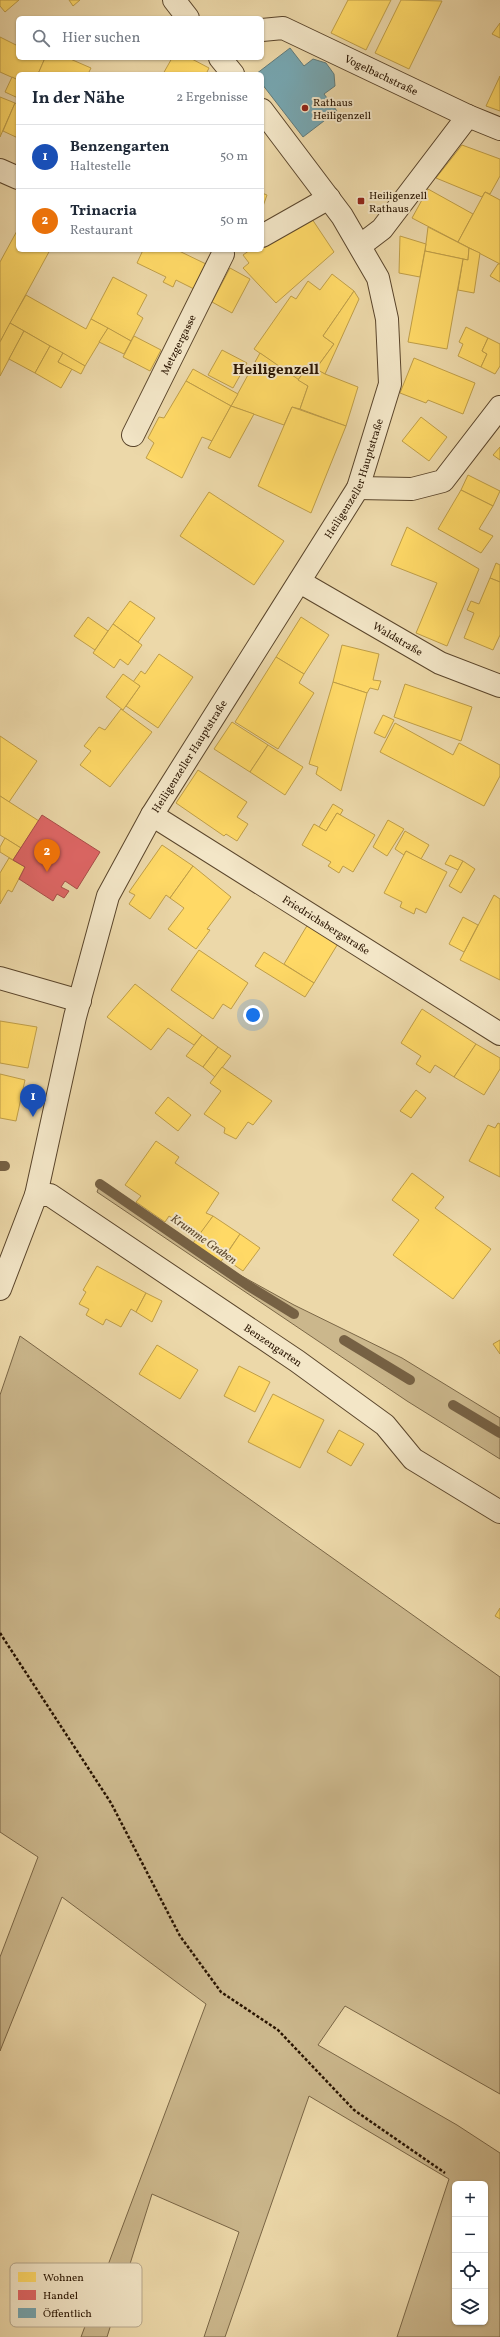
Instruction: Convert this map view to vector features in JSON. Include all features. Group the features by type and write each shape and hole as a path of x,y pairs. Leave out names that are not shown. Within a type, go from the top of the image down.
{"street":[{"path":"174,0 186,16"},
{"name":"Vogelbachstraße","path":"264,30 283,28 468,116 500,128"},
{"path":"222,60 231,72"},
{"name":"Heiligenzeller Hauptstraße","path":"0,1289 36,1196 80,1001 108,896 152,815 358,488 390,384 387,319 378,278 361,245 329,198 264,113"},
{"path":"361,245 382,229 468,116"},
{"path":"0,170 16,177"},
{"path":"264,235 329,198"},
{"name":"Metzgergasse","path":"133,435 221,252"},
{"path":"358,488 412,490 443,481 500,407"},
{"name":"Waldstraße","path":"300,582 440,663 500,686"},
{"name":"Friedrichsbergstraße","path":"152,815 500,1034"},
{"path":"0,978 80,1001"},
{"name":"Benzengarten","path":"36,1196 50,1195 298,1360 385,1425 412,1459 500,1512"}],"path":[{"path":"0,1633 111,1802 180,1936 221,1992 278,2030 354,2110 445,2173"}],"shaded area":[{"path":"100,1184 107,1184 238,1274 294,1305 402,1358 500,1418 500,1459 407,1401 97,1192"},
{"path":"20,1336 500,1677 500,2094 345,2006 318,2045 457,2125 500,2153 500,2337 397,2337 449,2179 309,2096 225,2337 204,2337 239,2232 152,2194 130,2263 109,2263 206,2004 62,1897 0,2051 0,1957 38,1857 0,1832 0,1395"},
{"path":"85,2327 110,2327 107,2337 81,2337"}],"building: Wohnen":[{"path":"0,0 19,0 5,12 0,6"},
{"path":"69,0 80,0 73,6"},
{"path":"348,0 391,0 366,50 331,33"},
{"path":"401,0 442,1 409,69 375,53"},
{"path":"500,23 500,38 492,34"},
{"path":"0,37 16,45 16,60 44,60 39,72 16,72 16,79 0,72"},
{"path":"44,60 73,60 91,68 89,72 39,72"},
{"path":"171,60 194,60 209,68 207,72 164,72"},
{"path":"500,76 500,111 486,106"},
{"path":"12,77 16,79 16,97 5,92"},
{"path":"0,97 15,103 0,137"},
{"path":"15,103 16,137 3,131"},
{"path":"462,145 500,159 500,176 490,194 485,192 482,197 436,178"},
{"path":"428,189 473,214 458,242 412,218"},
{"path":"485,192 500,200 500,264 458,242"},
{"path":"264,194 267,195 264,203"},
{"path":"308,213 334,252 276,303 243,268 249,263 243,255 247,252 264,252 264,241"},
{"path":"428,227 469,248 468,260 425,251"},
{"path":"16,233 16,252 49,252 0,342 0,262"},
{"path":"400,236 426,244 420,277 399,273"},
{"path":"469,248 480,253 474,293 458,290 463,259 468,260"},
{"path":"425,251 463,259 447,349 408,342"},
{"path":"142,252 181,252 206,264 194,289 176,280 173,287 163,282 166,277 137,263"},
{"path":"498,264 500,264 500,282 490,276"},
{"path":"230,268 250,279 232,313 212,302"},
{"path":"332,274 354,291 323,336 334,344 315,370 309,365 298,380 254,349 291,296 296,299 308,281 320,290"},
{"path":"113,277 147,295 137,314 143,318 131,341 91,319"},
{"path":"354,291 359,299 325,374 315,370 334,344 323,336"},
{"path":"26,295 86,329 91,319 108,328 85,366 10,323"},
{"path":"10,323 24,331 0,376 0,342"},
{"path":"466,327 488,338 482,351 487,354 481,367 458,356 463,344 459,342"},
{"path":"108,328 131,341 124,354 99,342"},
{"path":"24,331 50,346 35,373 9,359"},
{"path":"134,336 161,350 150,371 123,357"},
{"path":"488,338 500,344 500,366 495,374 481,367 487,354 482,351"},
{"path":"50,346 63,353 58,362 72,369 61,388 35,373"},
{"path":"222,350 247,363 233,388 208,375"},
{"path":"63,353 85,366 81,374 58,362"},
{"path":"260,353 308,386 300,409 292,407 284,425 231,406"},
{"path":"414,358 475,383 463,414 428,400 426,403 400,393"},
{"path":"309,365 325,374 358,387 346,426 300,409 308,386 298,380"},
{"path":"193,369 238,394 231,406 186,381"},
{"path":"186,381 231,406 212,441 202,437 182,478 146,458 154,443 148,438 159,417 164,418"},
{"path":"231,406 254,414 230,458 208,448"},
{"path":"292,407 346,426 311,513 258,486"},
{"path":"421,417 447,437 429,461 402,441"},
{"path":"500,447 500,460 493,455"},
{"path":"468,475 500,491 493,506 461,490"},
{"path":"461,490 493,506 479,529 493,536 481,553 438,529"},
{"path":"209,492 284,541 254,585 180,536"},
{"path":"407,527 479,569 447,646 416,633 437,583 391,565"},
{"path":"496,563 500,565 500,582 490,578"},
{"path":"490,578 500,582 500,635 493,650 464,638 474,613 467,610 471,601 479,604"},
{"path":"130,601 155,618 138,642 113,624"},
{"path":"88,617 108,631 95,650 74,636"},
{"path":"301,617 329,635 304,674 276,657"},
{"path":"113,624 142,645 128,665 120,659 114,668 93,653"},
{"path":"342,645 379,654 373,680 381,681 378,690 370,688 367,693 333,682"},
{"path":"159,654 193,677 158,728 126,706 140,686 133,682 141,671 145,674"},
{"path":"276,657 304,674 299,683 314,693 278,749 235,722"},
{"path":"123,674 140,686 123,710 106,697"},
{"path":"333,682 367,693 341,791 316,774 318,767 309,764"},
{"path":"405,684 472,707 461,741 394,717"},
{"path":"121,709 152,732 110,787 80,765 91,751 84,746 99,727 105,730"},
{"path":"383,715 394,720 385,738 374,733"},
{"path":"232,722 268,745 250,772 214,749"},
{"path":"395,723 453,755 459,743 500,765 500,776 484,806 380,752"},
{"path":"0,736 37,761 9,802 0,796"},
{"path":"268,745 303,767 285,795 250,772"},
{"path":"198,770 247,802 237,817 248,824 237,841 226,834 224,836 176,803"},
{"path":"0,796 39,821 21,848 0,835"},
{"path":"333,804 343,810 340,815 337,813 326,831 319,827"},
{"path":"337,813 375,835 353,872 343,866 339,873 328,866 331,862 302,845 314,824 326,831"},
{"path":"388,820 404,829 387,856 373,847"},
{"path":"405,831 429,845 421,859 406,851 404,855 395,849"},
{"path":"5,838 21,848 13,860 0,852 0,847"},
{"path":"162,845 193,866 170,898 166,895 150,919 129,904 135,895 129,892"},
{"path":"406,851 447,872 426,913 416,908 414,914 400,907 402,902 384,893"},
{"path":"450,855 463,861 458,870 445,864"},
{"path":"9,858 25,867 12,892 8,890 0,904 0,873"},
{"path":"463,861 475,869 461,893 449,886"},
{"path":"193,866 231,897 207,929 210,930 196,949 168,929 184,908 170,898"},
{"path":"494,895 500,899 500,980 460,960"},
{"path":"463,917 478,925 464,952 449,944"},
{"path":"311,919 342,937 314,983 284,964"},
{"path":"199,950 248,983 231,1009 223,1004 213,1019 171,990"},
{"path":"264,952 314,983 305,997 255,966"},
{"path":"135,984 202,1035 194,1045 168,1028 151,1050 107,1017"},
{"path":"422,1009 476,1044 454,1077 435,1065 430,1073 416,1064 421,1056 401,1043"},
{"path":"0,1021 37,1027 28,1068 0,1063"},
{"path":"202,1035 218,1047 203,1067 186,1056"},
{"path":"476,1044 500,1058 500,1069 484,1095 454,1077"},
{"path":"218,1047 231,1056 215,1077 203,1067"},
{"path":"222,1067 272,1101 253,1125 248,1122 236,1139 224,1133 225,1128 204,1114 221,1091 210,1083"},
{"path":"0,1074 25,1080 16,1121 0,1118"},
{"path":"416,1090 426,1098 411,1118 400,1111"},
{"path":"168,1097 191,1115 178,1131 155,1113"},
{"path":"498,1123 500,1124 500,1177 469,1161 488,1125 495,1128"},
{"path":"156,1141 179,1157 175,1163 219,1193 206,1213 213,1216 199,1236 169,1216 165,1222 136,1202 141,1196 125,1185"},
{"path":"412,1173 444,1197 435,1208 491,1249 453,1299 393,1255 419,1220 392,1200"},
{"path":"213,1216 240,1234 220,1263 193,1243"},
{"path":"240,1234 260,1248 243,1271 224,1258"},
{"path":"97,1266 146,1293 136,1312 131,1309 121,1327 106,1319 103,1325 86,1315 89,1309 79,1304 86,1292 83,1290"},
{"path":"146,1293 162,1301 152,1322 136,1312"},
{"path":"500,1340 500,1354 493,1344"},
{"path":"157,1345 198,1370 180,1399 139,1374"},
{"path":"239,1366 270,1382 255,1412 224,1396"},
{"path":"273,1394 324,1420 300,1468 248,1442"},
{"path":"339,1430 364,1444 351,1466 327,1452"},
{"path":"500,1608 500,1619 495,1616"}],"building: Handel":[{"path":"42,815 100,852 77,889 65,881 61,887 69,891 64,898 57,894 53,901 19,879 25,867 13,860"}],"building: Öffentlich":[{"path":"290,48 304,66 313,59 326,63 334,74 335,86 324,94 337,111 303,137 264,87 264,72 259,72"}],"waterway":[{"name":"Krumme Graben","path":"0,1166 5,1166"},
{"name":"Krumme Graben","path":"100,1184 247,1285 294,1314"},
{"name":"Krumme Graben","path":"344,1340 410,1380"},
{"name":"Krumme Graben","path":"453,1405 500,1433"}],"place":[{"name":"Rathaus Heiligenzell","path":"305,108"},
{"name":"Heiligenzell Rathaus","path":"361,201"},
{"name":"Trinacria","path":"47,872"},
{"name":"Benzengarten","path":"33,1117"}],"district":[{"name":"Heiligenzell","path":"276,369"}]}
